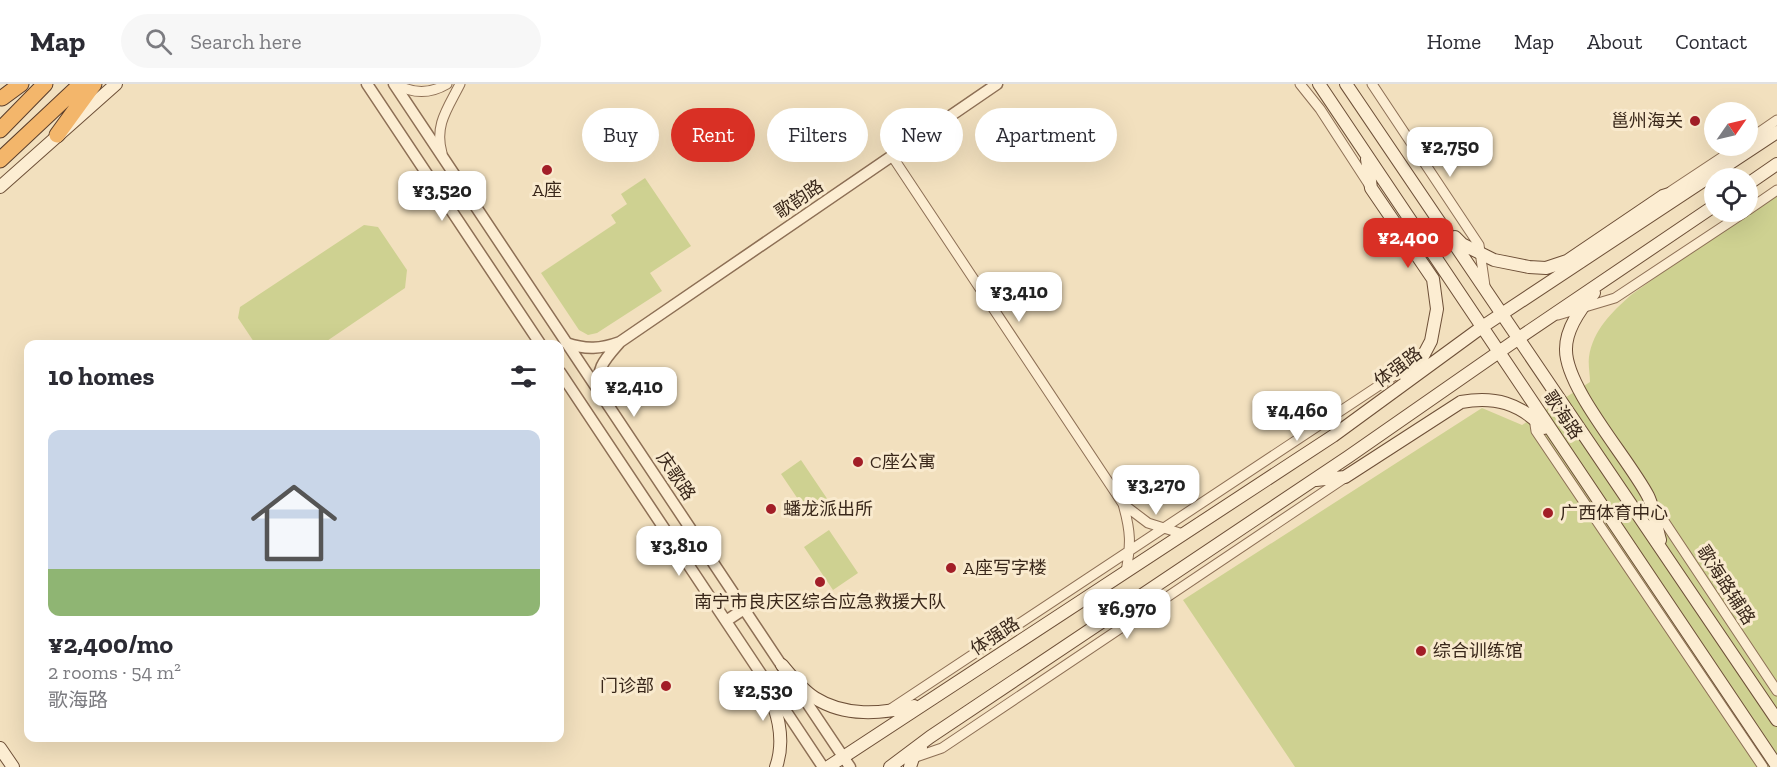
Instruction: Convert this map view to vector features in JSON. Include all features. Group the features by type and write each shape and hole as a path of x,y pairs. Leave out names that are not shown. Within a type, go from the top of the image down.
{"highway":[{"path":"1,99 21,84"},
{"path":"0,130 45,84"},
{"path":"0,160 81,84"},
{"path":"57,135 94,84"}],"main road":[{"path":"1,99 17,84"},
{"path":"0,187 116,84"},
{"name":"歌海路","path":"1319,84 1777,766"},
{"name":"歌海路","path":"1346,84 1777,720"},
{"name":"体强路","path":"828,767 847,762 924,704 1333,436 1482,327 1777,132"},
{"path":"1367,155 1371,188 1433,279 1437,309 1431,341 1416,365 1395,391"},
{"path":"1758,177 1777,164"},
{"path":"1440,222 1462,244 1480,254 1512,265 1546,268 1567,261 1663,196 1698,185"},
{"path":"891,767 930,737 1312,481 1704,213"},
{"path":"1605,280 1582,308 1566,339 1565,352 1572,378 1648,497 1662,550"},
{"path":"1312,481 1345,477 1461,402 1481,399 1503,402 1534,418 1559,442"},
{"path":"782,665 813,698 849,712 888,711 924,704"},
{"path":"764,678 776,710 781,734 776,767"},
{"path":"911,763 930,737"},
{"path":"0,748 13,767"}],"street":[{"path":"367,84 538,340"},
{"path":"395,84 417,92 439,89 447,84"},
{"name":"庆歌路","path":"395,84 847,762"},
{"path":"444,158 438,135 440,124 460,84"},
{"name":"歌韵路","path":"962,108 997,84"},
{"path":"1300,84 1320,109 1371,188"},
{"path":"1372,84 1479,245 1485,288"},
{"path":"1758,133 1777,120"},
{"path":"1663,196 1724,156"},
{"name":"歌韵路","path":"567,343 594,349 620,342 883,162"},
{"path":"896,162 1123,504 1129,526 1126,572"},
{"path":"1758,203 1777,190"},
{"path":"1550,317 1615,298 1729,222"},
{"name":"歌韵路","path":"604,399 598,384 600,370 603,362 620,342"},
{"path":"888,711 1404,369 1442,357"},
{"path":"564,378 823,767"},
{"path":"1529,398 1536,431 1763,767"},
{"path":"891,767 911,763 942,748 1345,477"},
{"name":"歌海路辅路","path":"1648,497 1777,692"},
{"path":"1123,504 1148,523 1183,534"},
{"path":"726,621 744,609"}],"green space":[{"path":"645,178 691,246 650,273 662,291 597,333 588,335 579,330 541,273 616,223 611,215 627,204 621,194"},
{"name":"广西体育中心","path":"1777,190 1777,767 1295,767 1183,600 1482,408 1522,425 1590,382 1591,347 1604,322 1617,308 1631,295 1733,222 1758,222 1758,204"},
{"path":"364,225 378,227 407,270 405,288 328,340 253,340 238,318 240,307"},
{"path":"801,460 828,500 808,514 781,474"},
{"path":"829,530 858,573 833,590 804,547"}],"place":[{"name":"邕州海关","path":"1695,121"},
{"name":"A座","path":"547,170"},
{"name":"C座公寓","path":"858,462"},
{"name":"蟠龙派出所","path":"771,509"},
{"name":"广西体育中心","path":"1548,513"},
{"name":"A座写字楼","path":"951,568"},
{"name":"南宁市良庆区综合应急救援大队","path":"820,582"},
{"name":"综合训练馆","path":"1421,651"},
{"name":"门诊部","path":"666,686"}]}
